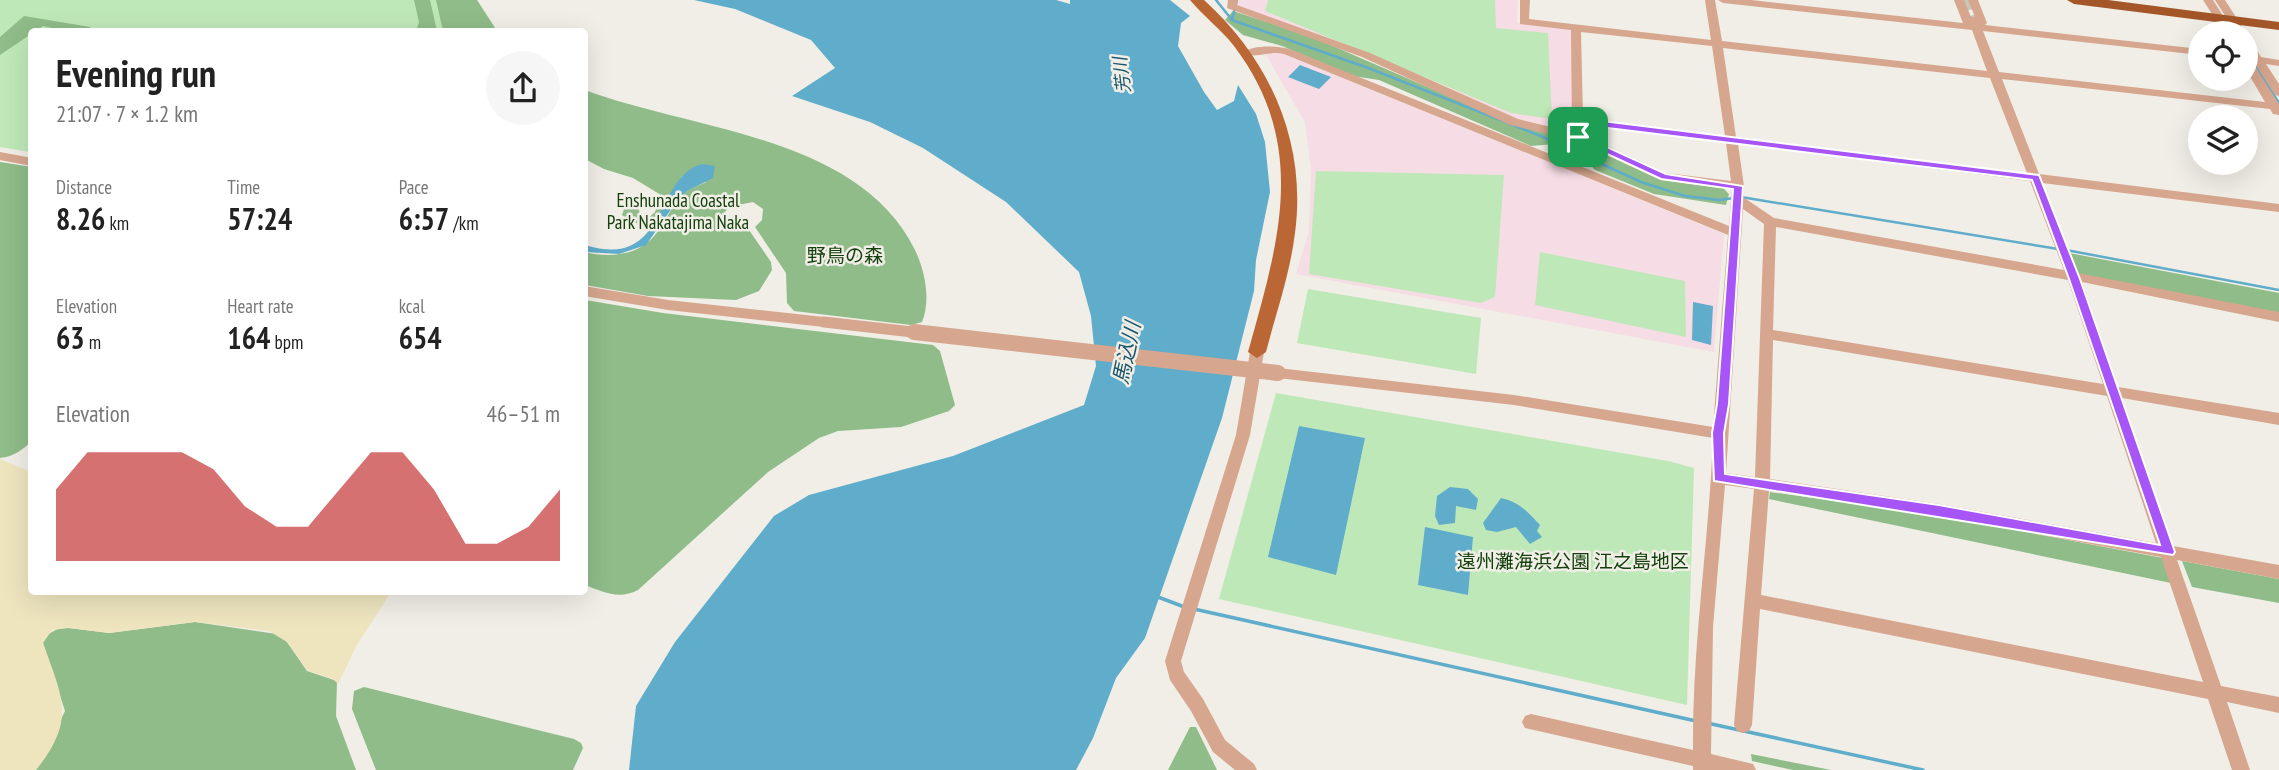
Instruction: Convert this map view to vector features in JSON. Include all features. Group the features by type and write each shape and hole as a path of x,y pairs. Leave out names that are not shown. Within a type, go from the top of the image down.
{"highway":[{"path":"2074,0 2208,21"},
{"path":"2258,25 2279,26"}],"main road":[{"path":"1196,0 1218,18 1246,53 1265,82 1280,121 1289,215 1257,352"}],"street":[{"path":"1218,18 1224,0"},
{"path":"1233,0 1231,6 1366,55 1514,122 1578,137 1664,177 1737,192 1770,222 2074,279 2166,293 2279,317"},
{"path":"1525,0 1524,22 1996,75 2277,110"},
{"path":"1701,760 1707,591 1719,478 1718,433 1723,404 1737,192 1732,140 1710,0"},
{"path":"1723,0 1975,24 2188,51"},
{"path":"1959,0 1967,21 1982,23 1973,0"},
{"path":"2208,0 2225,21"},
{"path":"2220,0 2226,21"},
{"path":"1975,24 2074,279 2241,770"},
{"path":"1576,27 1578,137"},
{"path":"1246,53 1279,49 1288,52 1734,233"},
{"path":"2258,60 2279,62"},
{"path":"2258,60 2279,93"},
{"path":"2258,80 2277,110"},
{"path":"1578,121 2279,208"},
{"path":"0,156 28,161"},
{"path":"1743,725 1762,485 1769,334 1770,222"},
{"path":"588,292 668,305 1514,400 1718,433"},
{"path":"1769,334 2279,419"},
{"path":"1248,770 1219,746 1175,675 1175,649 1243,435 1257,352"},
{"path":"1719,478 1939,510 2279,572"},
{"path":"1754,601 2279,705"},
{"path":"1531,722 1747,770"}],"shaded area":[{"path":"1239,0 1518,0 1517,23 1572,29 1573,131 1514,118 1416,72 1237,5"},
{"path":"1277,51 1724,234 1714,352 1296,274 1309,231 1311,168 1305,122 1265,53"}],"green space":[{"path":"0,0 477,0 495,28 28,28 28,152 0,147"},
{"path":"414,0 430,0 436,28 417,28 419,22"},
{"path":"436,0 477,0 495,28 442,28"},
{"path":"1268,0 1495,0 1496,28 1548,33 1552,119 1511,113 1265,11"},
{"path":"1233,11 1312,37 1513,124 1571,138 1661,180 1723,188 1729,194 1726,205 1654,194 1595,170 1581,155 1555,144 1531,146 1379,80 1353,76 1282,46 1243,35 1225,20"},
{"path":"24,16 90,28 28,28 28,36 0,55 0,37"},
{"name":"野鳥の森","path":"588,91 770,142 814,160 855,182 889,212 915,250 926,286 922,322 911,325 794,311 787,303 786,273 755,227 762,220 763,209 753,202 729,207 721,217 726,227 749,230 771,262 772,270 759,291 736,300 648,296 588,286 588,253 613,255 640,247 659,230 687,191 706,182 682,176 654,227 632,222 622,215 624,209 634,206 639,210 641,220 646,220 655,212 661,195 633,178 588,161"},
{"path":"0,162 28,166 28,444 17,453 0,458"},
{"path":"1316,171 1504,175 1495,297 1481,303 1309,274"},
{"path":"1540,252 1685,281 1686,337 1535,305"},
{"path":"2069,253 2279,293 2279,314 2077,274"},
{"path":"1308,289 1481,318 1476,374 1297,343"},
{"path":"588,300 663,313 933,345 940,351 955,405 949,411 901,427 838,431 819,438 768,472 638,590 618,595 588,586"},
{"name":"遠州灘海浜公園 江之島地区","path":"1276,393 1668,461 1694,468 1687,705 1219,599"},
{"path":"1770,492 1941,516 2163,558 2171,583 1769,499"},
{"path":"2182,561 2279,579 2279,603 2192,587"},
{"path":"195,622 277,634 287,642 307,671 337,681 336,716 356,770 36,770 65,711 43,643 45,636 61,627 109,633"},
{"path":"364,687 574,739 581,743 583,748 573,770 376,770 352,709 354,691"},
{"path":"1190,727 1196,727 1217,770 1168,770"},
{"path":"1751,754 1831,770 1793,770 1752,761"}],"sand":[{"path":"0,459 28,471 28,595 389,595 357,645 338,684 333,679 308,671 287,642 269,631 195,622 109,633 69,628 52,630 43,643 60,693 62,708 57,736 36,770 0,770"}],"water":[{"path":"694,0 1056,0 1070,4 1070,0 1170,0 1190,16 1181,23 1178,46 1217,110 1234,101 1238,85 1256,114 1265,142 1270,192 1256,260 1254,291 1222,418 1145,638 1116,678 1093,738 1076,770 629,770 636,706 675,642 774,516 809,495 953,456 1084,405 1096,366 1091,316 1079,272 1006,202 923,148 870,122 792,96 835,68 811,40 735,9"},
{"path":"1300,65 1331,77 1319,89 1288,77"},
{"path":"702,164 715,166 713,178 687,191 677,201 646,245 619,254 588,252 588,246 612,250 632,245 646,234 686,172"},
{"path":"1693,302 1713,306 1711,345 1692,340"},
{"path":"1299,426 1365,438 1336,575 1268,557"},
{"path":"1450,487 1468,489 1478,499 1476,510 1456,506 1455,523 1439,525 1435,516 1437,496"},
{"path":"1501,498 1527,511 1540,525 1537,531 1542,537 1530,544 1516,527 1497,532 1486,530 1483,523"},
{"path":"1425,527 1473,537 1468,595 1418,585"}],"waterway":[{"path":"1216,0 1232,20"},
{"path":"1232,20 1237,0"},
{"path":"1232,20 1371,69 1543,137 1641,182 1685,196 1719,200 1734,198"},
{"path":"2258,69 2279,103"},
{"path":"1741,197 2058,249"},
{"path":"2066,250 2279,290"},
{"path":"1158,597 1187,608"},
{"path":"1194,609 1696,721"},
{"path":"1707,723 1923,770"}],"tunnel":[{"path":"1965,0 1973,20"}],"route":[{"path":"1578,121 2036,178 2169,552 1939,510 1719,478 1718,433 1723,404 1738,186 1664,177 1578,137 1578,121"}],"water label":[{"name":"芳川","path":"1122,75"},
{"name":"馬込川","path":"1127,353"}],"park label":[{"name":"Enshunada Coastal Park Nakatajima Naka","path":"678,211"}]}
